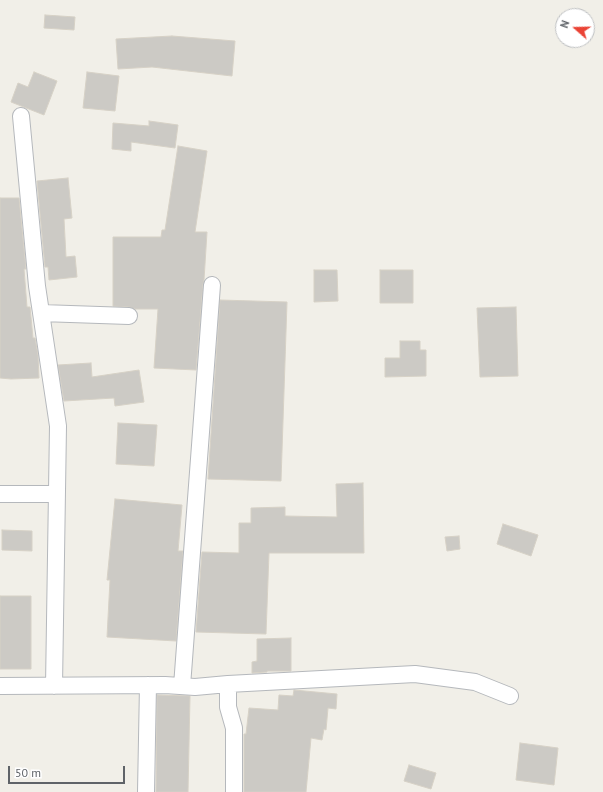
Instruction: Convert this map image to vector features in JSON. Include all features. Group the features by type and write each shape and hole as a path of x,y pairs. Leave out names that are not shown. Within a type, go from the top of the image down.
{"street":[{"path":"21,116 35,267 58,426 54,686"},
{"path":"182,686 212,285"},
{"path":"41,313 129,316"},
{"path":"0,494 57,494"},
{"path":"0,686 148,685 195,687 415,674 475,682 510,696"},
{"path":"228,684 228,707 234,728 234,792"},
{"path":"146,792 148,685"}],"building":[{"path":"45,15 75,17 74,30 44,28"},
{"path":"172,36 235,41 232,76 152,67 118,69 116,39"},
{"path":"34,72 57,81 44,115 11,102 18,83 28,87"},
{"path":"87,72 119,76 115,111 83,108"},
{"path":"149,121 178,125 175,148 131,142 131,151 112,149 113,123 149,126"},
{"path":"178,146 207,151 195,232 207,232 196,370 154,368 158,309 135,309 113,306 113,237 161,237 162,230 165,230"},
{"path":"68,178 72,218 64,219 66,257 75,256 77,277 49,280 48,267 45,267 37,181"},
{"path":"0,198 19,198 26,269 24,269 27,307 30,307 33,338 35,338 38,355 39,378 0,378"},
{"path":"314,270 337,270 338,301 314,302"},
{"path":"380,270 413,270 413,303 380,303"},
{"path":"220,300 287,302 281,481 208,479"},
{"path":"516,307 518,376 480,377 477,308"},
{"path":"400,341 420,341 420,350 426,350 426,376 385,377 385,358 400,358"},
{"path":"91,363 92,377 139,370 144,402 115,406 114,398 64,401 58,365"},
{"path":"118,423 157,425 154,466 116,464"},
{"path":"363,483 364,553 269,553 266,634 196,632 202,552 239,553 239,523 251,523 251,508 285,507 285,516 337,517 336,484"},
{"path":"115,499 182,505 178,551 183,551 176,641 107,637 110,580 107,580"},
{"path":"503,524 538,535 531,556 497,544"},
{"path":"2,530 32,531 32,551 2,550"},
{"path":"459,536 460,549 447,551 445,537"},
{"path":"0,596 31,596 31,669 0,669"},
{"path":"291,638 291,671 267,671 252,673 252,662 257,661 257,639"},
{"path":"294,690 337,694 336,709 328,708 326,730 324,729 322,740 311,738 306,792 244,792 244,734 246,734 249,708 278,710 279,695 293,696"},
{"path":"157,695 190,696 188,792 156,792"},
{"path":"520,743 558,748 554,785 516,780"},
{"path":"409,765 436,773 431,789 404,781"}]}
